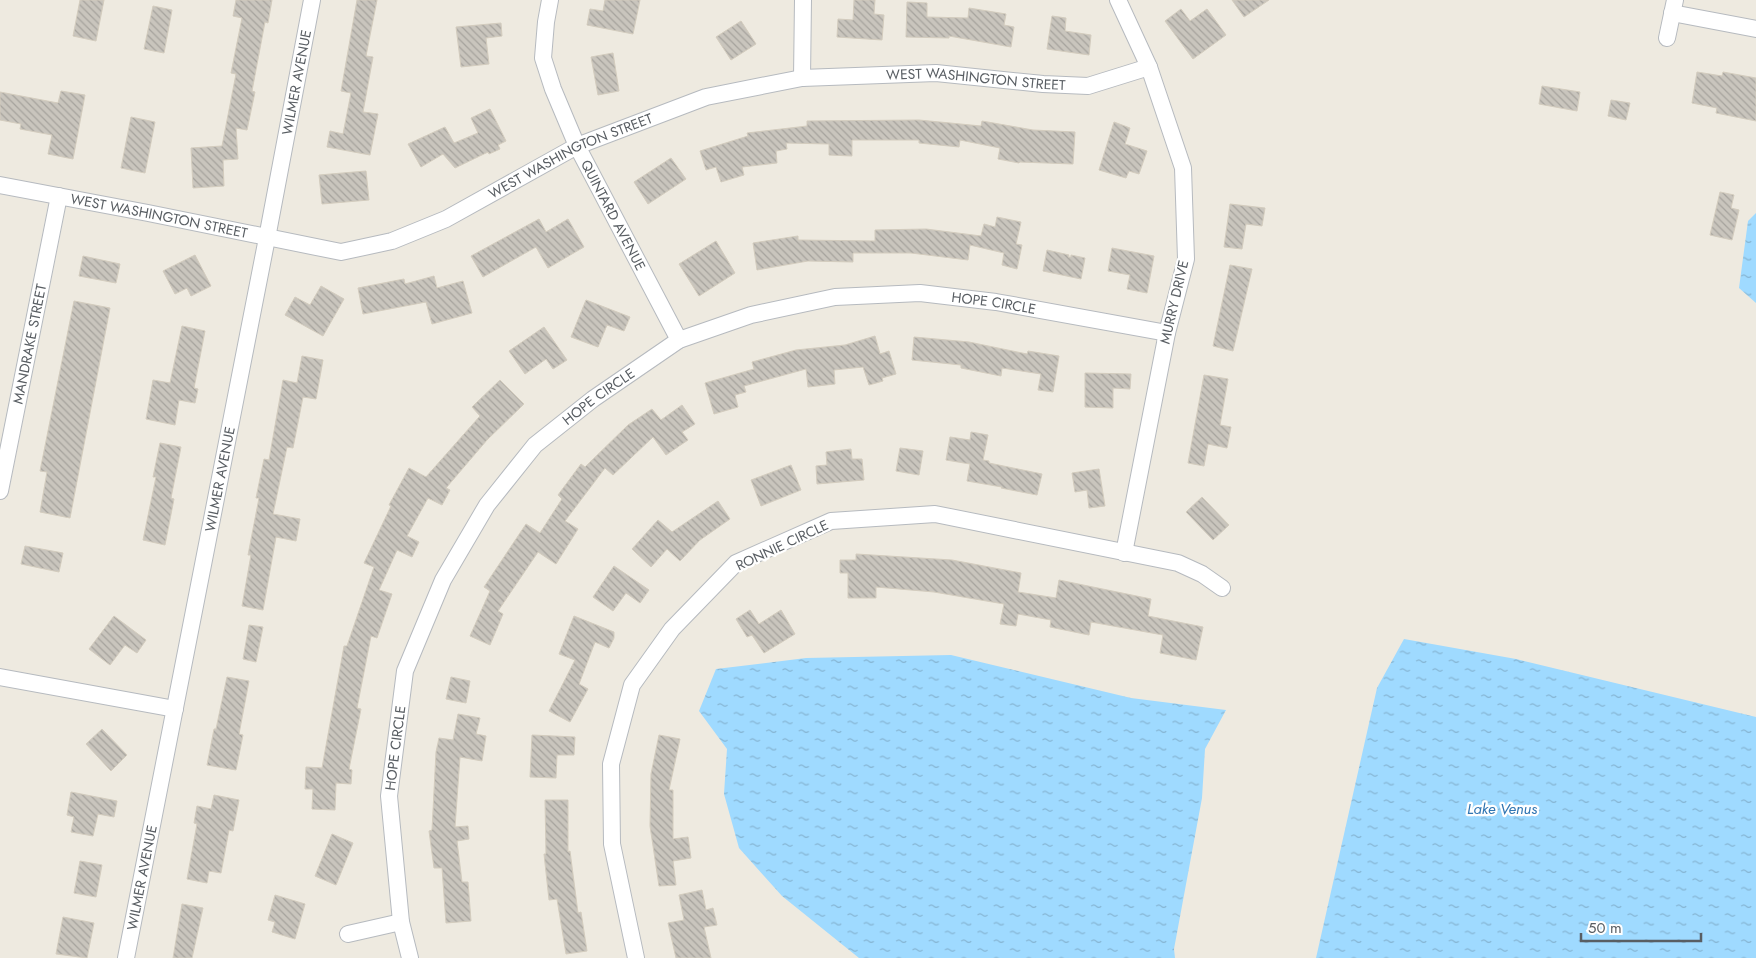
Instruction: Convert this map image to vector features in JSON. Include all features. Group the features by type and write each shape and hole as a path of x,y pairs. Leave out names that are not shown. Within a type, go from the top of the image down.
{"street":[{"name":"WILMER AVENUE","path":"126,958 312,0"},
{"name":"QUINTARD AVENUE","path":"550,0 543,58 553,88 577,146 679,340"},
{"path":"802,78 803,0"},
{"name":"MURRY DRIVE","path":"1118,0 1149,68 1183,168 1186,259 1167,332 1124,553"},
{"path":"1667,38 1673,7 1756,29"},
{"name":"WEST WASHINGTON STREET","path":"0,185 148,212 341,252 392,241 446,219 577,146 706,97 802,78 936,73 1043,84 1088,86 1149,68"},
{"name":"MANDRAKE STREET","path":"0,491 59,196"},
{"name":"HOPE CIRCLE","path":"410,958 401,922 389,796 405,671 443,580 487,505 535,445 594,399 679,340 751,315 835,297 920,293 996,302 1167,332"},
{"name":"RONNIE CIRCLE","path":"636,958 612,844 611,764 632,684 672,629 736,564 831,521 935,514 1178,563 1202,574 1222,588"},
{"path":"0,677 175,710"},
{"path":"348,934 401,922"}],"water":[{"path":"1756,213 1756,303 1739,288 1748,221"},
{"name":"Lake Venus","path":"1404,639 1516,659 1756,717 1756,958 1316,958 1377,688"},
{"path":"951,655 1131,698 1226,710 1205,749 1202,798 1174,949 1175,958 859,958 782,896 739,848 724,794 727,749 699,711 716,669 806,658"}],"building":[{"path":"80,0 104,0 96,41 73,36"},
{"path":"236,0 272,0 268,23 265,22 252,91 255,92 247,130 236,128 238,159 223,160 224,186 193,188 191,148 222,146 236,74 231,73 242,18 233,16"},
{"path":"357,0 377,0 366,56 373,57 363,112 378,114 370,155 327,147 330,131 343,134 351,93 341,91"},
{"path":"605,0 640,0 633,34 587,25 590,9 603,11"},
{"path":"854,0 875,0 874,14 884,15 882,40 837,37 838,19 853,20"},
{"path":"1232,0 1269,0 1244,17"},
{"path":"907,2 927,3 927,17 968,18 969,8 1006,14 1004,25 1014,27 1011,47 949,36 949,38 906,37"},
{"path":"153,6 172,10 164,53 144,49"},
{"path":"1181,9 1190,21 1207,9 1226,35 1193,59 1165,21"},
{"path":"1052,16 1066,18 1065,31 1091,35 1089,55 1047,49"},
{"path":"741,21 756,44 731,60 716,37"},
{"path":"501,23 502,36 486,38 489,64 461,67 456,27"},
{"path":"613,53 619,91 598,95 591,57"},
{"path":"1697,72 1722,76 1723,72 1756,78 1756,121 1716,113 1717,108 1692,103"},
{"path":"1542,86 1580,92 1577,111 1539,104"},
{"path":"61,91 85,95 73,159 48,154 52,135 20,129 21,124 0,120 0,92 58,103"},
{"path":"1611,100 1630,103 1626,120 1608,116"},
{"path":"490,109 506,141 498,145 500,149 489,154 488,152 455,168 443,154 421,167 408,144 445,127 454,143 478,133 471,118"},
{"path":"131,117 155,122 145,173 121,168"},
{"path":"919,120 981,126 982,121 1033,130 1075,132 1073,164 1019,163 998,159 1000,148 960,140 959,147 919,143 919,140 852,140 852,156 829,155 829,144 786,143 787,149 776,151 777,163 742,167 744,175 721,182 716,167 706,170 700,151 748,136 747,133 807,126 807,121"},
{"path":"1114,122 1130,128 1125,144 1147,151 1139,174 1129,171 1126,178 1099,170"},
{"path":"671,158 686,179 648,204 634,182"},
{"path":"366,171 369,200 322,204 319,175"},
{"path":"1720,192 1734,195 1731,208 1739,210 1732,240 1710,235"},
{"path":"1230,204 1265,208 1262,226 1246,224 1242,249 1224,247"},
{"path":"997,217 1021,222 1016,244 1022,245 1017,269 1002,265 1004,253 970,245 968,260 911,253 853,253 853,262 808,261 757,270 753,243 798,236 798,240 875,241 875,230 926,229 981,236 984,224 995,227"},
{"path":"539,219 546,232 568,219 584,247 548,268 536,247 483,277 471,256"},
{"path":"716,241 735,273 699,296 679,264"},
{"path":"1112,248 1154,256 1147,293 1127,289 1130,275 1108,271"},
{"path":"1047,250 1069,255 1068,257 1071,257 1071,255 1085,258 1081,279 1043,271"},
{"path":"195,255 211,286 191,296 187,288 175,294 163,271"},
{"path":"83,256 120,264 116,283 79,276"},
{"path":"1230,265 1252,269 1233,351 1213,346"},
{"path":"434,276 437,288 463,281 472,313 432,324 426,302 363,314 358,288 404,279 405,284"},
{"path":"321,286 344,299 323,336 285,315 295,297 310,305"},
{"path":"586,300 630,317 624,331 607,325 598,347 571,337"},
{"path":"74,301 110,308 70,518 40,512 47,472 40,471"},
{"path":"182,326 205,331 194,388 198,389 195,403 179,400 175,425 146,419 153,380 170,383"},
{"path":"544,327 567,360 553,369 546,359 525,374 509,351"},
{"path":"875,336 880,354 889,351 896,374 882,378 883,381 869,385 863,367 834,370 835,384 808,387 806,369 744,386 746,392 735,395 738,407 714,414 705,383 754,369 752,362 796,350 845,345"},
{"path":"914,337 969,342 1027,354 1028,351 1059,356 1053,392 1038,390 1041,374 1002,368 1001,376 961,368 961,365 912,360"},
{"path":"302,356 323,360 316,399 303,397 293,448 287,447 273,514 300,519 296,541 276,537 263,610 242,606 251,555 248,555 259,498 256,498 264,459 269,460 283,380 297,383"},
{"path":"1085,373 1131,374 1130,389 1113,388 1113,408 1085,407"},
{"path":"1204,375 1228,379 1220,425 1231,427 1227,448 1208,444 1204,466 1188,463"},
{"path":"500,380 524,404 487,440 446,488 450,490 442,505 428,498 407,536 419,542 412,557 397,550 379,590 392,594 377,638 371,636 357,708 361,709 349,769 352,770 351,784 336,783 335,810 312,809 313,789 305,789 306,767 322,768 344,646 347,646 374,567 364,563 391,506 389,505 409,468 426,477 480,416 472,407"},
{"path":"682,405 695,424 682,432 688,440 666,455 653,437 613,475 605,468 565,521 578,529 556,564 538,552 498,611 503,614 490,645 470,636 490,591 484,587 526,524 540,533 562,499 558,495 581,464 585,467 628,425 652,409 661,420"},
{"path":"971,432 988,435 983,460 989,461 989,463 1042,474 1037,495 967,481 970,464 946,460 950,437 970,440"},
{"path":"160,443 181,447 171,498 174,499 165,545 143,540 156,477 153,477"},
{"path":"900,448 923,451 919,475 896,471"},
{"path":"851,449 852,459 862,459 864,480 817,484 816,466 827,465 826,452"},
{"path":"791,465 801,490 761,506 751,480"},
{"path":"1099,469 1105,506 1089,508 1087,490 1075,492 1072,473"},
{"path":"1202,497 1229,525 1213,540 1186,512"},
{"path":"718,501 730,519 700,540 680,561 667,549 651,567 632,549 658,520 672,532"},
{"path":"25,546 63,553 59,572 21,564"},
{"path":"856,554 952,560 1021,573 1018,592 1056,598 1059,580 1151,599 1148,616 1203,627 1196,660 1160,653 1163,635 1091,622 1089,635 1050,627 1051,620 1018,614 1016,626 1000,624 1004,604 934,592 876,587 876,598 848,598 848,573 840,573 840,560 856,560"},
{"path":"614,566 649,590 640,603 626,593 613,611 593,597"},
{"path":"750,610 759,624 781,610 795,634 764,653 752,635 747,637 736,619"},
{"path":"114,616 146,640 137,653 125,645 110,665 89,649"},
{"path":"574,616 614,632 614,638 609,648 595,642 579,684 588,689 570,722 549,711 575,660 559,654"},
{"path":"249,625 263,627 256,662 243,659"},
{"path":"227,677 249,681 239,734 243,735 236,770 207,765"},
{"path":"451,677 470,681 466,703 446,699"},
{"path":"458,714 480,718 476,734 486,736 482,761 460,757 455,827 468,826 469,839 457,841 462,882 468,882 471,921 446,923 442,868 434,868 429,831 432,830 436,752 439,738 453,740"},
{"path":"102,729 127,755 111,771 86,744"},
{"path":"532,735 575,737 574,755 557,755 556,778 530,777"},
{"path":"659,735 680,739 669,790 673,790 673,839 688,837 691,858 673,861 676,885 659,886 650,826 651,774"},
{"path":"71,792 117,801 114,817 98,814 93,836 71,832 74,817 67,815"},
{"path":"214,795 239,800 233,831 229,830 221,873 209,871 207,883 187,879 197,824 194,823 197,806 211,809"},
{"path":"545,800 568,800 568,852 570,851 578,913 581,912 587,951 566,954 557,899 549,900 544,854 546,854"},
{"path":"332,834 353,843 336,885 315,876"},
{"path":"80,861 102,865 96,897 74,893"},
{"path":"702,890 706,910 713,908 717,925 704,927 711,958 676,958 668,923 684,920 679,895"},
{"path":"275,895 305,904 295,939 272,932 275,922 268,920"},
{"path":"182,904 203,908 192,958 173,958"},
{"path":"63,917 94,923 87,958 56,954"}]}
